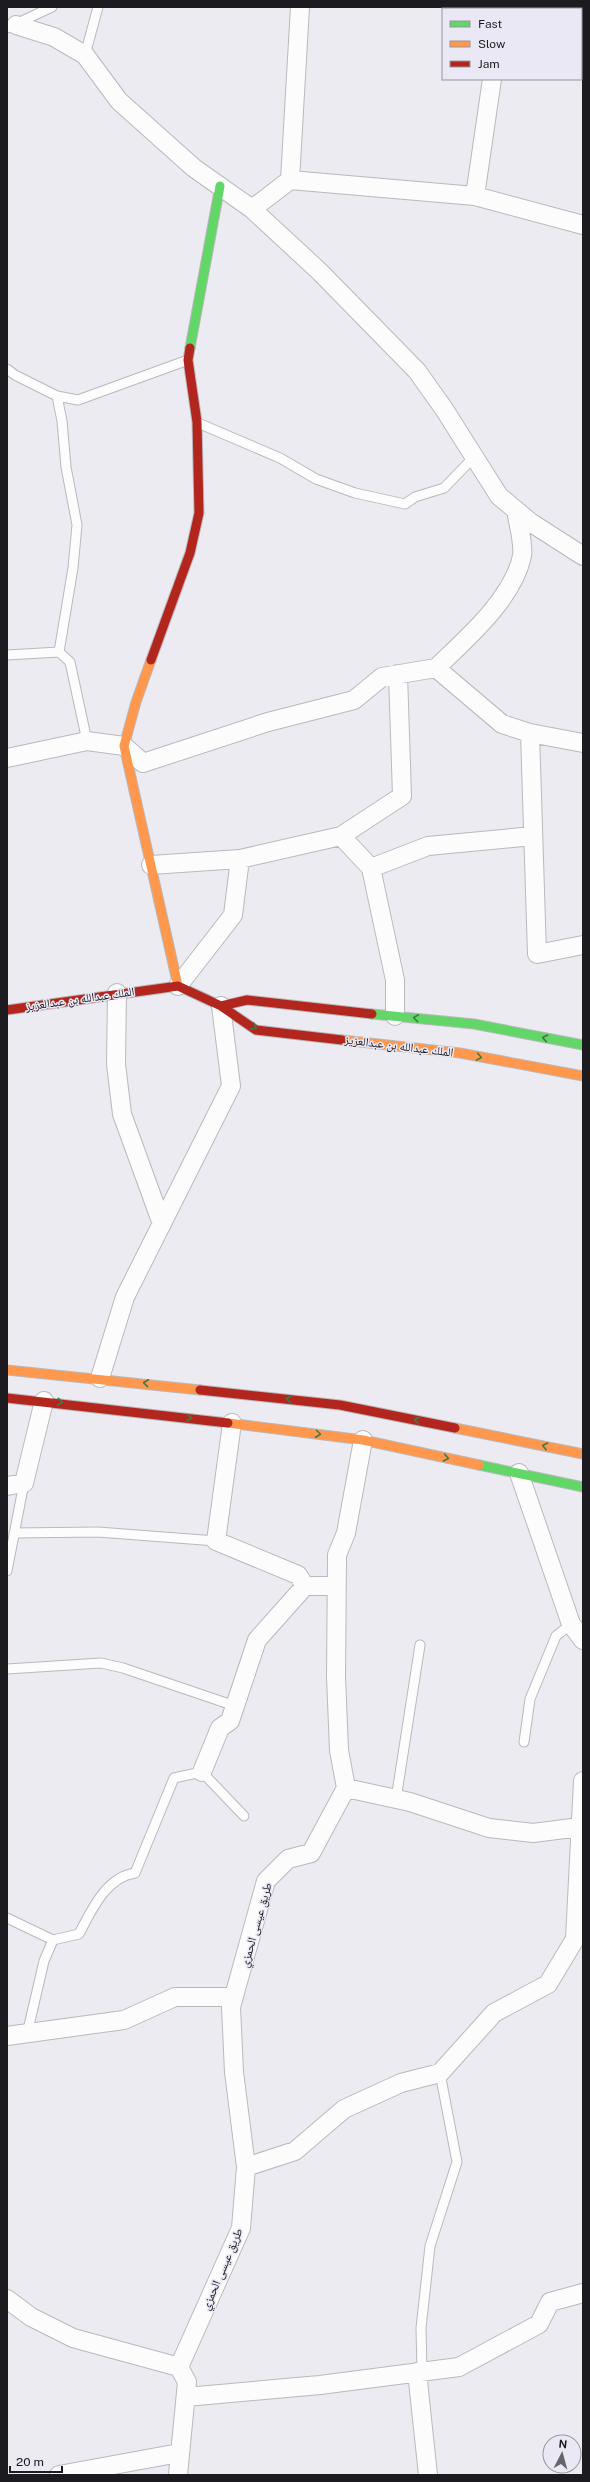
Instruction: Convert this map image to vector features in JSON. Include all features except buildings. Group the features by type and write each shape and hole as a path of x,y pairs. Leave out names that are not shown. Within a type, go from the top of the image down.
{"main road":[{"path":"178,986 124,746 136,702 154,657 191,546 199,513 197,422 188,360 220,186"},
{"name":"الملك عبدالله بن عبدالعزيز","path":"7,1010 117,993 178,986 221,1006 256,1030 460,1054 583,1076"},
{"path":"221,1006 247,1000 474,1024 583,1045"},
{"path":"7,1370 99,1394 232,1423 363,1440 583,1487"},
{"path":"7,1398 44,1400 99,1394 340,1405 583,1454"}],"street":[{"path":"290,180 300,7"},
{"path":"11,27 54,37 86,55 119,101 194,168 252,209 320,272 417,371 499,496 530,522 583,556"},
{"path":"475,196 492,80"},
{"path":"252,209 290,180 475,196 583,225"},
{"path":"7,758 87,741 124,746 143,763 268,722 354,700 382,676 436,668 477,628 509,588 522,555 516,510"},
{"path":"436,668 502,724 530,733 583,742"},
{"path":"151,864 240,860 341,836 402,796 398,674"},
{"path":"530,733 537,954 583,945"},
{"path":"341,836 371,868 395,980 395,1016"},
{"path":"371,868 428,846 533,836"},
{"path":"178,986 233,915 240,860"},
{"path":"117,993 116,1064 122,1114 162,1224"},
{"path":"99,1394 124,1297 231,1086 221,1006"},
{"path":"15,1484 44,1400"},
{"path":"232,1423 216,1541 298,1575 305,1586"},
{"path":"363,1440 346,1533 337,1555 336,1586 339,1750 346,1788 396,1799 489,1828 533,1833 580,1827"},
{"path":"519,1473 571,1624 583,1640"},
{"path":"202,1772 220,1728 230,1721 257,1640 305,1586 336,1586"},
{"path":"246,2167 295,2151 344,2109 401,2083 440,2073 494,2013 548,1984 575,1939 583,1780"},
{"name":"طريق عيسى الحمزي","path":"179,2367 241,2228 246,2167 234,2072 231,2007 266,1881 288,1859 311,1853 346,1788"},
{"path":"7,2036 124,2020 176,1997 234,1997"},
{"path":"186,2397 320,2385 459,2367 538,2324 550,2302 583,2293"},
{"path":"7,2299 31,2317 73,2338 179,2367 187,2382 178,2475"},
{"path":"419,2372 428,2475"},
{"path":"59,2475 179,2453"}],"lane":[{"path":"11,27 52,7"},
{"path":"86,55 98,7"},
{"path":"7,369 15,375 57,396 78,400 188,360"},
{"path":"57,396 62,421 66,466 77,525 73,568 59,652"},
{"path":"197,422 280,458 316,479 355,493 405,504 415,497 444,488 474,457"},
{"path":"7,655 59,652 70,662 87,741"},
{"path":"7,1571 14,1533 15,1484"},
{"path":"14,1533 106,1532 216,1541"},
{"path":"524,1742 530,1699 556,1636 571,1624"},
{"path":"396,1799 420,1645"},
{"path":"7,1669 101,1664 123,1668 235,1706"},
{"path":"7,1918 53,1940 79,1934 95,1902 124,1874 134,1873 174,1778 202,1772 244,1816"},
{"path":"26,2034 44,1961 53,1940"},
{"path":"419,2372 421,2328 430,2246 457,2162 440,2073"}],"traffic: fast":[{"path":"190,348 220,186"},
{"path":"372,1014 474,1024 583,1045"},
{"path":"479,1465 583,1487"}],"traffic: slow":[{"path":"151,660 136,702 124,746 178,986"},
{"path":"342,1040 460,1053 583,1076"},
{"path":"7,1370 200,1390"},
{"path":"228,1423 363,1440 479,1465"},
{"path":"455,1428 583,1454"}],"traffic: jam":[{"path":"454,7 458,8"},
{"path":"151,660 190,553 199,513 197,422 188,360 190,348"},
{"path":"7,1010 178,986 221,1006 256,1030 342,1040"},
{"path":"221,1006 247,1000 372,1014"},
{"path":"200,1390 340,1405 455,1428"},
{"path":"7,1398 228,1423"}]}
